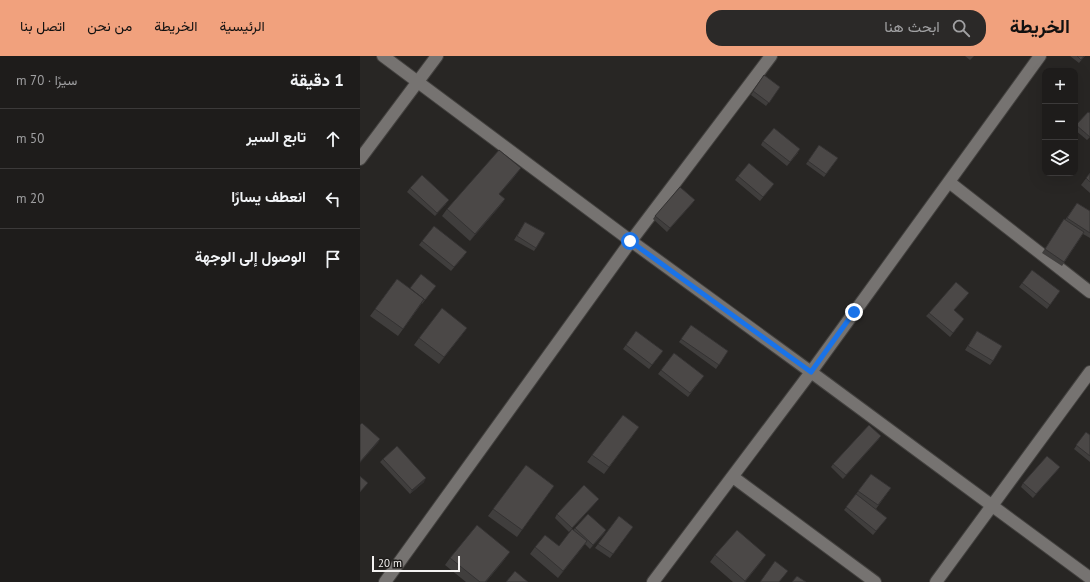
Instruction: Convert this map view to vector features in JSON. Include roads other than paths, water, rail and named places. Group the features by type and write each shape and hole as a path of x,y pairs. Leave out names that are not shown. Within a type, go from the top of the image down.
{"street":[{"path":"382,56 418,81 630,241 811,372 1090,578"},
{"path":"360,159 437,56"},
{"path":"385,582 630,241 771,56"},
{"path":"653,582 811,372 1040,56"},
{"path":"949,182 1090,292"},
{"path":"936,582 1090,372"},
{"path":"733,477 875,582"}]}
